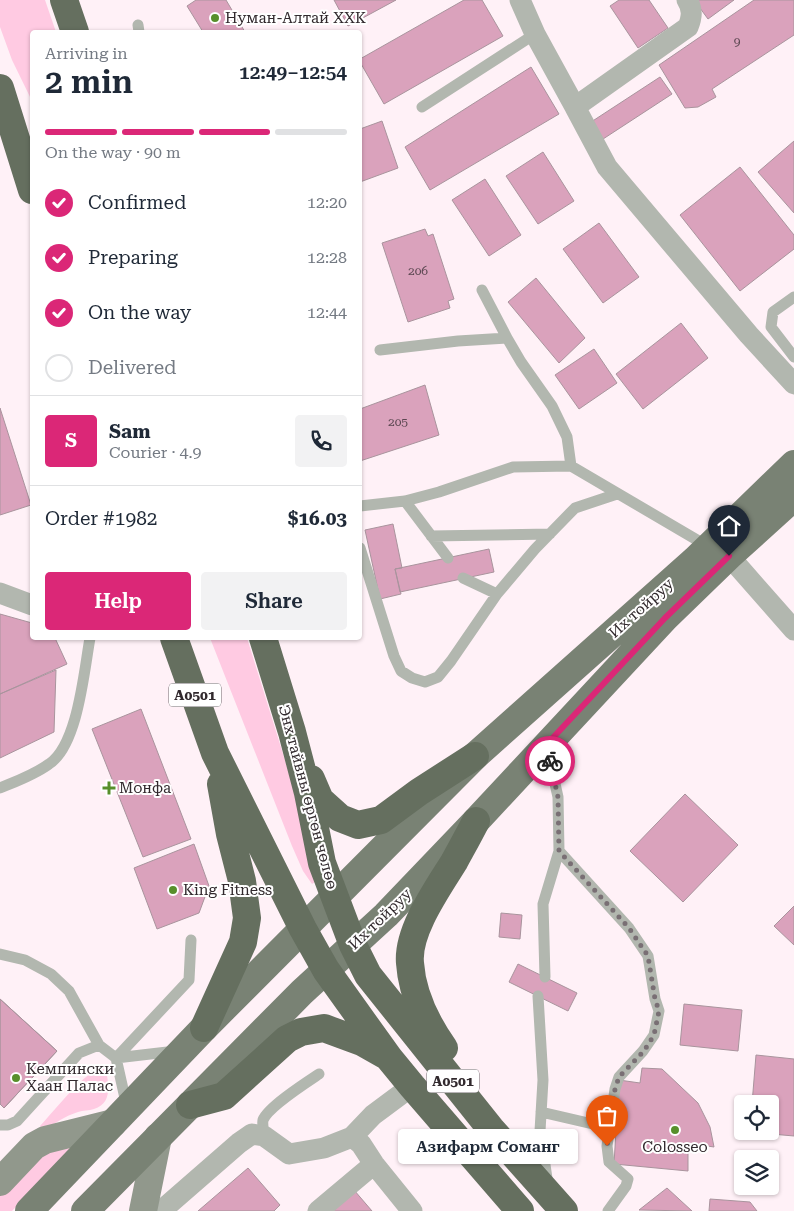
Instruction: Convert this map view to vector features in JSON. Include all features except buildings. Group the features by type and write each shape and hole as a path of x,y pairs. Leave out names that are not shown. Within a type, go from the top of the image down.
{"highway":[{"path":"64,0 74,30"},
{"path":"0,88 30,184"},
{"name":"A0501","path":"175,640 216,753 303,929 326,970 389,1058 520,1211"},
{"name":"Энх тайвны өргөн чөлөө","path":"264,640 292,732 308,793 322,863 352,945 368,975 491,1128 556,1203"},
{"path":"292,732 320,800 340,818 358,825 381,820 419,792 475,756"},
{"path":"204,1028 243,942 247,918 242,881 230,834 216,753"},
{"path":"476,822 428,904 413,940 410,962 416,992 430,1028 466,1079 491,1128"},
{"path":"190,1105 224,1096 287,1039 301,1032 324,1028 362,1042 389,1058"}],"main road":[{"path":"711,554 794,464"},
{"path":"711,554 794,497"},
{"name":"Их тойруу","path":"84,1211 326,970 386,915 476,822 665,618 711,554"},
{"name":"Их тойруу","path":"334,896 475,756 711,554"},
{"path":"29,1211 204,1028 334,896"}],"street":[{"path":"520,0 536,34 608,167 749,335 794,384"},
{"path":"575,107 688,27 692,17 691,6 687,0"},
{"path":"711,554 794,630"},
{"path":"0,593 30,604"},
{"path":"161,1211 239,1143 252,1134 264,1136 289,1154 324,1148 352,1137 373,1115 412,1086"},
{"path":"0,1182 34,1146 45,1140 120,1116"},
{"path":"143,1211 158,1137"},
{"path":"352,1137 361,1144 374,1164 412,1211"},
{"path":"318,1211 374,1164"}],"lane":[{"path":"422,107 536,34"},
{"path":"482,290 507,338 556,414 567,437 570,466"},
{"path":"794,297 773,312 772,327 794,357"},
{"path":"380,350 458,341 507,338"},
{"path":"362,506 404,501 439,492 513,467 570,466 618,494 711,554"},
{"path":"362,554 394,656 401,671 412,678 425,682 438,677 497,594 575,508 618,494"},
{"path":"404,501 448,558"},
{"path":"431,536 550,534"},
{"path":"463,578 497,594"},
{"path":"0,788 23,779 50,764 66,744 75,719 90,640"},
{"path":"545,977 543,904 559,851 558,797 547,744"},
{"path":"559,851 629,928 648,956 655,999 659,1011 654,1035 644,1051 619,1077 615,1089 607,1146 609,1162 628,1179 626,1186 608,1211"},
{"path":"120,1116 116,1058 189,980 191,940"},
{"path":"0,954 25,960 51,974 69,991 99,1045 116,1058 182,1051"},
{"path":"538,996 543,1080 540,1131 556,1203"},
{"path":"0,1124 8,1125 17,1120 80,1053 99,1045"},
{"path":"264,1136 263,1121 268,1114 288,1095 320,1074"},
{"path":"541,1112 610,1128"}],"shaded area":[{"path":"0,0 45,0 55,30 30,30 30,97 12,60 0,27"},
{"path":"211,640 248,640 293,786 315,882 312,884 303,871"},
{"path":"105,1065 108,1091 105,1102 94,1109 80,1111 69,1116 44,1131 40,1126 79,1083"},
{"path":"82,1138 12,1211 0,1211 0,1196 41,1153"}],"way so far":[{"path":"550,761 558,797 559,851 629,928 648,956 655,999 659,1011 654,1035 644,1051 619,1077 615,1089 607,1146"}],"place":[{"name":"Нуман-Алтай ХХК","path":"215,18"},
{"name":"Монфа","path":"109,788"},
{"name":"King Fitness","path":"173,890"},
{"name":"Кемпински Хаан Палас","path":"16,1078"},
{"name":"Colosseo","path":"675,1130"},
{"name":"Азифарм Соманг","path":"607,1146"}],"route":[{"path":"550,761 547,744 665,618 729,556"}]}
